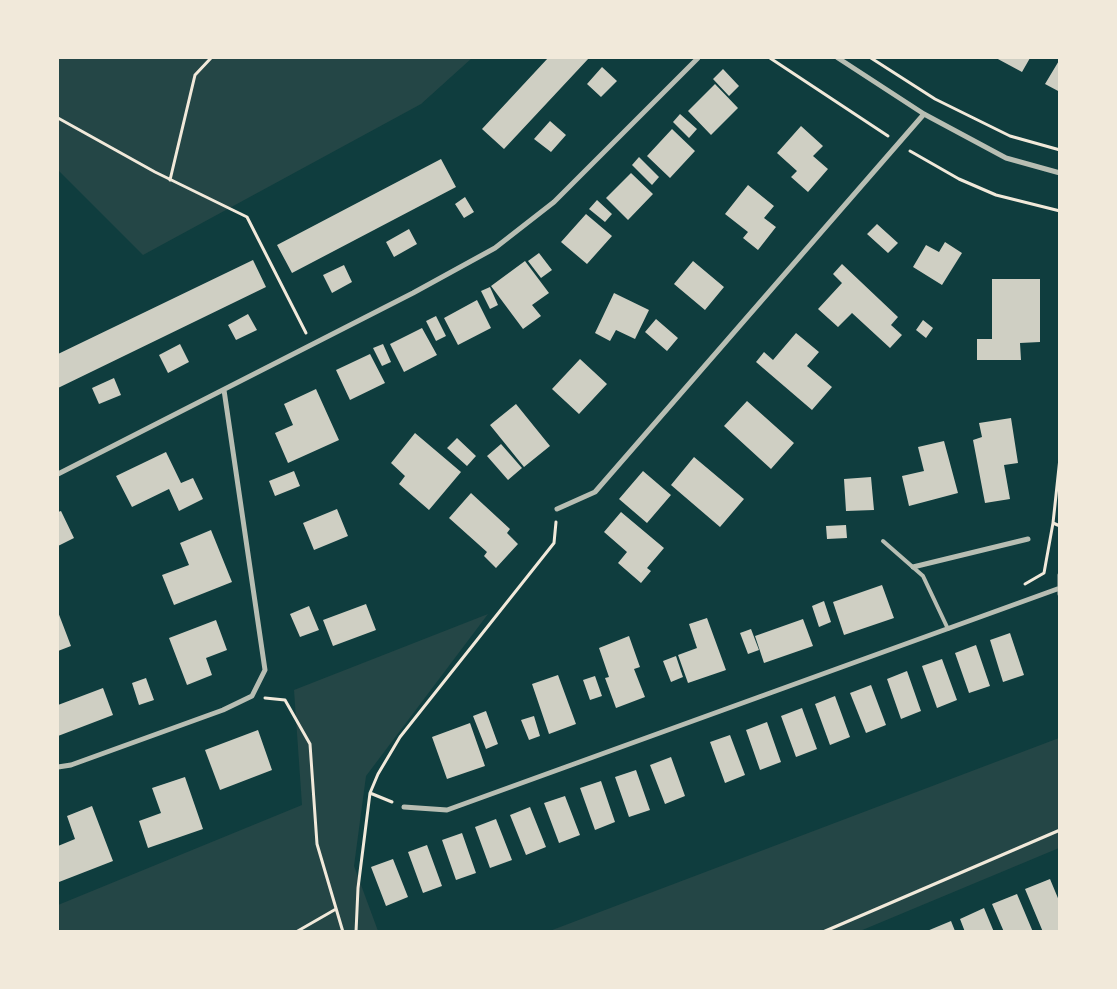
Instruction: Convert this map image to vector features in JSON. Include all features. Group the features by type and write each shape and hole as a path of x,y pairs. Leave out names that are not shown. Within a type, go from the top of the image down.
{"street":[{"path":"58,474 414,293 495,248 554,202 698,58"},
{"path":"838,58 924,114 1006,158 1060,173"},
{"path":"557,509 595,492 924,114"},
{"path":"58,768 223,710 252,696 265,670 224,390"},
{"path":"913,567 1028,539"},
{"path":"404,807 447,810 1059,590 1060,575"}],"lane":[{"path":"883,541 923,576 948,629"}],"path":[{"path":"170,180 195,75 211,58"},
{"path":"871,58 935,99 1010,136 1060,150"},
{"path":"58,118 170,180 247,217 312,345"},
{"path":"1020,586 1044,573 1053,523 1060,458"},
{"path":"356,932 358,888 370,793 378,774 400,737 554,544 557,509"},
{"path":"1053,523 1060,526"},
{"path":"252,696 285,700 310,744 317,844 343,932"},
{"path":"370,793 404,807"},
{"path":"823,932 1060,830"},
{"path":"296,932 336,909"}],"shaded area":[{"path":"58,58 472,58 421,104 143,255 58,170"},
{"path":"488,614 366,776 354,866 378,931 58,932 58,905 302,805 294,690"},
{"path":"1059,738 1059,848 860,931 547,932"}],"building":[{"path":"548,58 589,58 504,149 482,129"},
{"path":"996,58 1030,58 1022,72"},
{"path":"1060,59 1060,92 1045,84"},
{"path":"602,67 617,81 601,97 587,84"},
{"path":"723,69 739,86 729,96 713,79"},
{"path":"715,84 738,108 711,135 688,111"},
{"path":"680,114 697,129 689,138 673,122"},
{"path":"550,121 566,135 551,152 534,139"},
{"path":"801,126 823,146 813,156 828,169 808,192 791,177 797,171 777,153"},
{"path":"672,129 695,151 670,178 647,156"},
{"path":"639,157 659,177 652,185 632,165"},
{"path":"441,159 456,187 292,273 277,245"},
{"path":"631,173 653,194 628,220 606,198"},
{"path":"748,185 774,206 764,218 776,227 758,250 743,238 748,232 725,214"},
{"path":"465,197 474,212 464,218 455,204"},
{"path":"597,200 612,214 605,222 589,209"},
{"path":"586,214 612,236 587,264 561,242"},
{"path":"877,224 898,243 888,253 867,234"},
{"path":"409,229 417,244 394,257 386,242"},
{"path":"945,242 962,253 942,285 913,267 926,245 939,252"},
{"path":"539,253 552,270 541,278 528,261"},
{"path":"253,260 266,287 58,388 58,354"},
{"path":"525,261 549,293 532,305 541,316 523,329 491,286"},
{"path":"693,261 724,287 705,310 674,284"},
{"path":"842,264 898,317 891,325 902,335 890,348 852,313 838,327 818,309 842,283 833,274"},
{"path":"344,265 352,282 332,293 323,275"},
{"path":"992,279 1040,279 1040,342 1020,343 1021,360 977,360 977,339 992,339"},
{"path":"490,287 498,305 490,309 481,291"},
{"path":"614,293 649,310 635,339 616,330 610,341 595,333"},
{"path":"477,300 491,328 458,345 444,318"},
{"path":"248,314 257,330 236,340 228,325"},
{"path":"436,316 446,336 436,341 426,321"},
{"path":"656,319 678,338 667,351 645,332"},
{"path":"923,320 933,328 926,338 916,330"},
{"path":"422,328 437,355 404,372 390,344"},
{"path":"796,333 819,352 807,366 832,387 812,410 756,362 764,352 773,360"},
{"path":"180,344 189,362 168,373 159,355"},
{"path":"383,344 391,362 382,366 373,348"},
{"path":"370,354 385,383 350,400 336,370"},
{"path":"580,359 607,384 579,414 552,389"},
{"path":"114,378 121,395 99,404 92,388"},
{"path":"316,389 339,440 288,463 275,433 293,425 284,404"},
{"path":"747,401 794,443 771,469 724,426"},
{"path":"516,404 550,446 524,467 490,425"},
{"path":"1011,418 1018,463 1004,465 1010,499 985,503 973,440 982,437 979,423"},
{"path":"415,433 461,472 429,510 399,484 405,476 391,463"},
{"path":"457,438 476,456 467,466 447,448"},
{"path":"944,441 958,493 909,506 902,476 924,471 918,447"},
{"path":"501,444 522,468 508,480 487,456"},
{"path":"166,452 181,483 193,478 203,499 179,511 169,489 132,507 116,476"},
{"path":"694,457 744,499 720,527 671,485"},
{"path":"294,471 300,486 275,496 269,481"},
{"path":"643,471 671,495 647,523 619,499"},
{"path":"871,477 874,510 846,511 844,479"},
{"path":"471,493 510,529 507,533 518,544 496,568 484,556 487,552 449,518"},
{"path":"337,509 348,536 314,550 303,523"},
{"path":"61,511 74,538 58,546 58,512"},
{"path":"621,512 664,548 647,568 651,571 641,583 618,563 627,552 604,532"},
{"path":"846,525 847,538 827,539 826,526"},
{"path":"211,530 232,582 174,605 162,575 189,565 180,543"},
{"path":"882,585 894,618 844,635 833,602"},
{"path":"824,601 831,622 819,627 812,606"},
{"path":"366,604 376,630 333,646 323,620"},
{"path":"309,606 319,630 300,637 290,614"},
{"path":"58,612 71,646 58,651"},
{"path":"707,618 726,670 688,683 678,655 697,648 689,624"},
{"path":"803,619 813,646 764,663 755,636"},
{"path":"216,620 227,650 206,658 212,675 187,685 169,638"},
{"path":"751,629 759,650 748,654 740,633"},
{"path":"1010,633 1024,675 1003,682 990,640"},
{"path":"629,636 640,667 634,669 645,697 616,708 605,678 609,677 599,648"},
{"path":"976,645 990,686 969,693 955,653"},
{"path":"676,656 683,677 671,682 663,661"},
{"path":"942,659 957,700 937,708 922,666"},
{"path":"907,671 921,711 901,719 887,679"},
{"path":"558,675 576,724 549,734 532,684"},
{"path":"595,676 602,696 590,700 583,680"},
{"path":"146,678 154,700 139,705 132,683"},
{"path":"871,685 886,725 866,733 850,693"},
{"path":"103,688 113,715 58,736 58,705"},
{"path":"835,696 850,737 830,745 815,704"},
{"path":"802,708 817,749 796,757 781,716"},
{"path":"486,711 498,744 486,749 473,716"},
{"path":"534,716 540,736 529,740 521,720"},
{"path":"767,722 781,762 760,770 746,730"},
{"path":"470,723 485,766 447,779 432,737"},
{"path":"258,730 272,770 220,790 205,750"},
{"path":"730,735 745,775 725,783 710,742"},
{"path":"671,757 685,796 665,804 650,765"},
{"path":"636,770 650,810 629,817 615,777"},
{"path":"185,777 203,829 148,848 139,821 161,813 152,788"},
{"path":"601,781 615,822 595,830 580,788"},
{"path":"565,796 580,835 559,843 544,803"},
{"path":"92,806 113,861 59,882 58,846 75,839 67,816"},
{"path":"530,807 546,847 526,855 510,815"},
{"path":"496,819 512,860 490,868 475,827"},
{"path":"462,833 476,873 456,880 442,840"},
{"path":"427,845 442,886 423,893 408,852"},
{"path":"393,859 408,897 386,906 371,867"},
{"path":"1050,879 1060,903 1060,932 1043,932 1025,889"},
{"path":"1017,894 1033,932 1004,932 992,904"},
{"path":"984,908 994,932 965,932 960,919"},
{"path":"951,921 955,931 927,931"}]}
